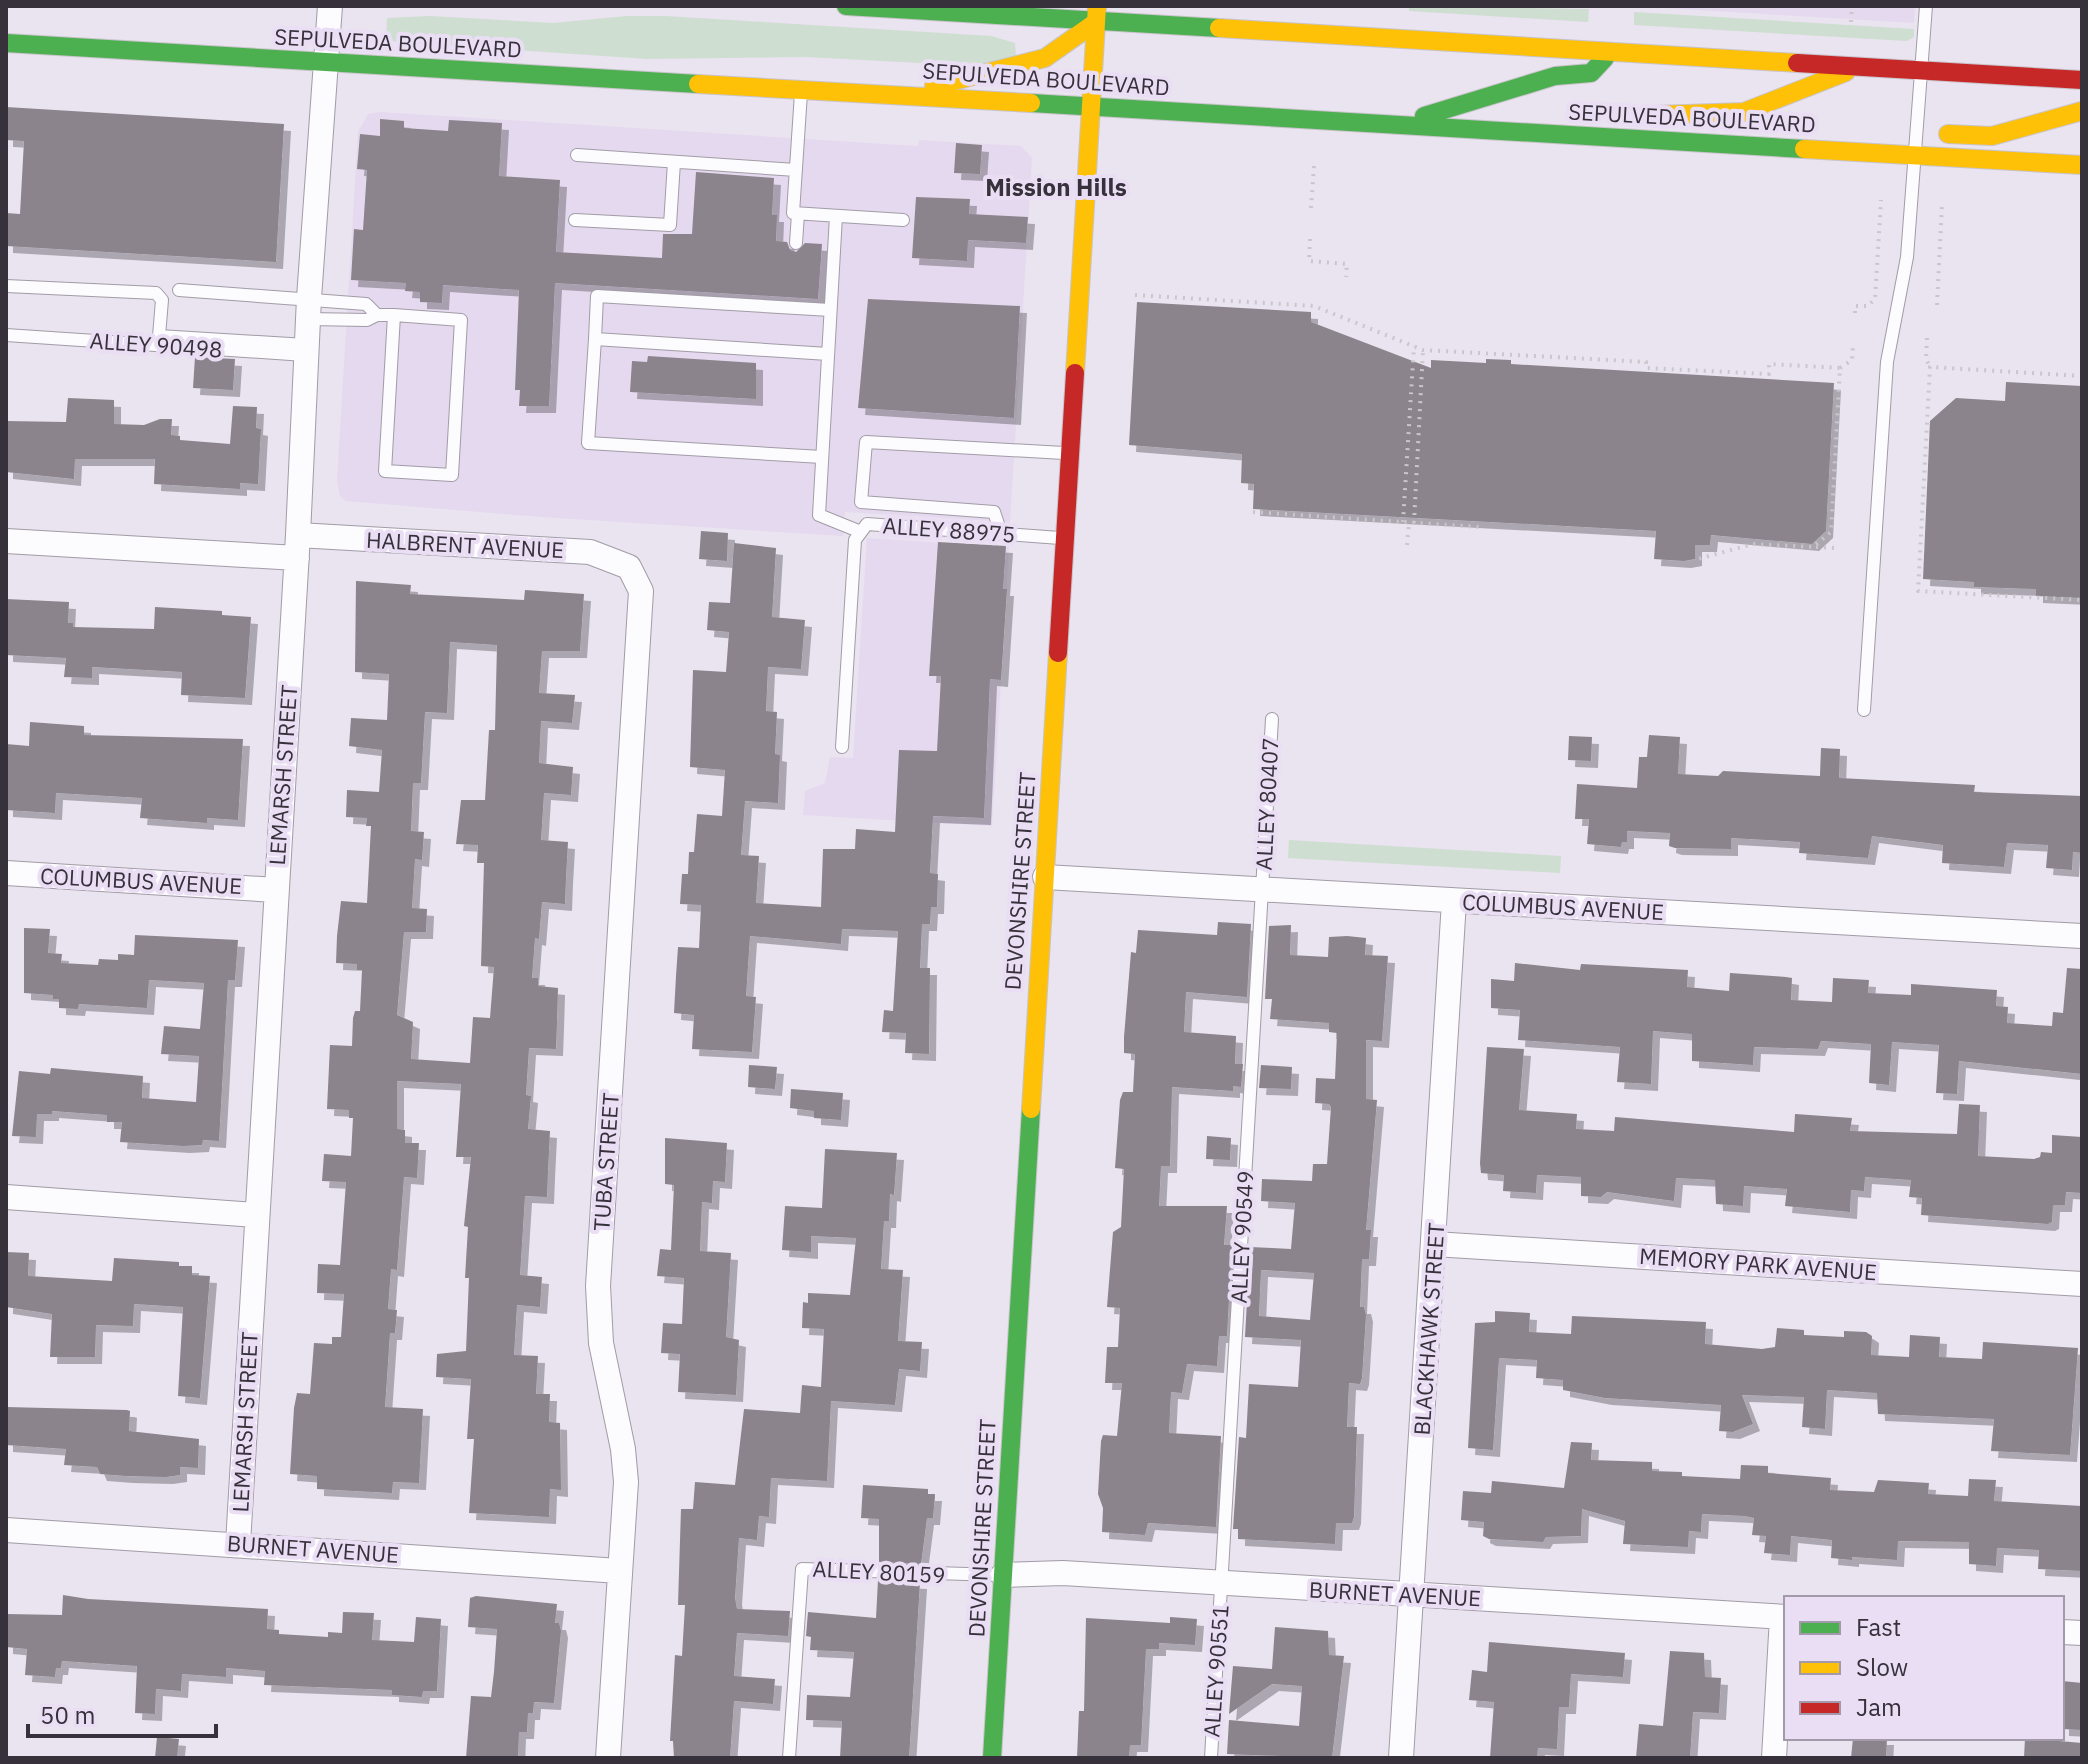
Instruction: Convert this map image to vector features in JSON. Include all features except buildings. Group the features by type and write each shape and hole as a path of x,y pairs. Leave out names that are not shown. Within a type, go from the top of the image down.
{"main road":[{"path":"846,6 1096,14 1610,52 2082,80"},
{"path":"903,94 1022,67 1045,58 1096,14"},
{"name":"DEVONSHIRE STREET","path":"992,1758 1096,14"},
{"name":"SEPULVEDA BOULEVARD","path":"6,43 2082,165"},
{"path":"1398,124 1555,76 1591,73 1610,52"},
{"path":"1606,136 1649,115 1744,112 1858,67"},
{"path":"1902,92 1922,71"},
{"path":"1706,142 1852,91"},
{"path":"1916,155 1926,141 1941,134 1992,136 2082,111"}],"street":[{"name":"LEMARSH STREET","path":"238,1544 298,547 308,308 330,6"},
{"name":"HALBRENT AVENUE","path":"6,541 590,552 629,567"},
{"name":"TUBA STREET","path":"608,1758 626,1482 623,1449 601,1343 598,1286 641,591 629,567"},
{"name":"COLUMBUS AVENUE","path":"6,873 276,890"},
{"name":"COLUMBUS AVENUE","path":"1045,877 2082,936"},
{"name":"BLACKHAWK STREET","path":"1401,1758 1454,901"},
{"path":"6,1197 256,1215"},
{"name":"MEMORY PARK AVENUE","path":"1434,1244 2082,1284"},
{"name":"BURNET AVENUE","path":"6,1530 619,1571"},
{"name":"BURNET AVENUE","path":"1003,1575 1063,1573 1784,1617"},
{"path":"1774,1758 1784,1617"}],"lane":[{"path":"1864,710 1887,362 1907,257 1926,6"},
{"path":"801,90 793,213 903,220"},
{"path":"577,155 796,170"},
{"path":"575,220 670,225 674,162"},
{"path":"796,243 798,214"},
{"path":"836,216 819,515 861,532"},
{"path":"6,286 156,293 162,300 159,336 306,350"},
{"path":"179,290 308,308 367,320 377,315 394,315 461,320 452,475 385,471 394,315"},
{"path":"822,457 588,443 597,296 793,303 830,310"},
{"path":"308,308 366,304 377,315"},
{"name":"ALLEY 90498","path":"6,335 306,350"},
{"path":"595,339 828,354"},
{"path":"1001,533 994,512 861,502 866,442 1071,453"},
{"name":"ALLEY 88975","path":"842,747 855,540 867,524 1066,539"},
{"name":"ALLEY 80407","path":"1262,889 1272,719"},
{"name":"ALLEY 90549","path":"1222,1584 1262,889"},
{"name":"ALLEY 80159","path":"789,1758 802,1569 1003,1575"},
{"name":"ALLEY 90551","path":"1211,1758 1222,1584"}],"path":[{"path":"1851,22 1852,6"},
{"path":"1311,208 1314,166"},
{"path":"1855,313 1855,306 1868,306 1875,299 1881,200"},
{"path":"1937,305 1942,204"},
{"path":"1310,239 1309,261 1347,264 1346,277"},
{"path":"1135,295 1314,306 1423,350 1646,362 1646,368 1769,374 1769,364 1840,368 1852,360 1853,345"},
{"path":"1342,317 1344,311"},
{"path":"1927,338 1926,359 1930,367 1918,591 2082,600"},
{"path":"1409,522 1414,346"},
{"path":"1407,545 1423,350"},
{"path":"1930,367 2082,376"},
{"path":"1813,547 1831,532 1840,368"},
{"path":"1253,512 1479,527"},
{"path":"1698,559 1745,544 1836,548"},
{"path":"1911,553 1920,553"}],"shaded area":[{"path":"1632,6 1915,6 1914,23"},
{"path":"380,112 918,146 919,140 1021,146 1032,158 1010,522 845,512 843,536 346,501 340,496 337,481 358,132 368,114"},
{"path":"867,538 1009,547 992,826 803,815 805,791 825,783 830,757 853,758"}],"green space":[{"path":"1402,6 1589,9 1588,22 1409,11 1409,7"},
{"path":"1634,12 1914,29 1914,37 1907,41 1634,25"},
{"path":"430,16 553,23 665,16 991,36 1015,43 1016,58 979,66 806,57 647,59 386,41 387,18"},
{"path":"1289,840 1561,856 1560,873 1288,858"}],"traffic: fast":[{"path":"846,6 1219,28"},
{"path":"6,43 698,84"},
{"path":"1424,116 1555,76 1591,73 1605,58"},
{"path":"1031,103 1804,149"},
{"path":"992,1758 1031,1109"}],"traffic: slow":[{"path":"1075,373 1097,6"},
{"path":"934,86 1045,58 1096,22"},
{"path":"1219,28 1797,63"},
{"path":"1656,115 1744,112 1846,72"},
{"path":"698,84 1031,103"},
{"path":"1948,134 1992,136 2082,111"},
{"path":"1804,149 2082,165"},
{"path":"1031,1109 1058,653"}],"traffic: jam":[{"path":"1797,63 2082,80"},
{"path":"1058,653 1075,373"}],"district":[{"name":"Mission Hills","path":"1056,188"}]}
